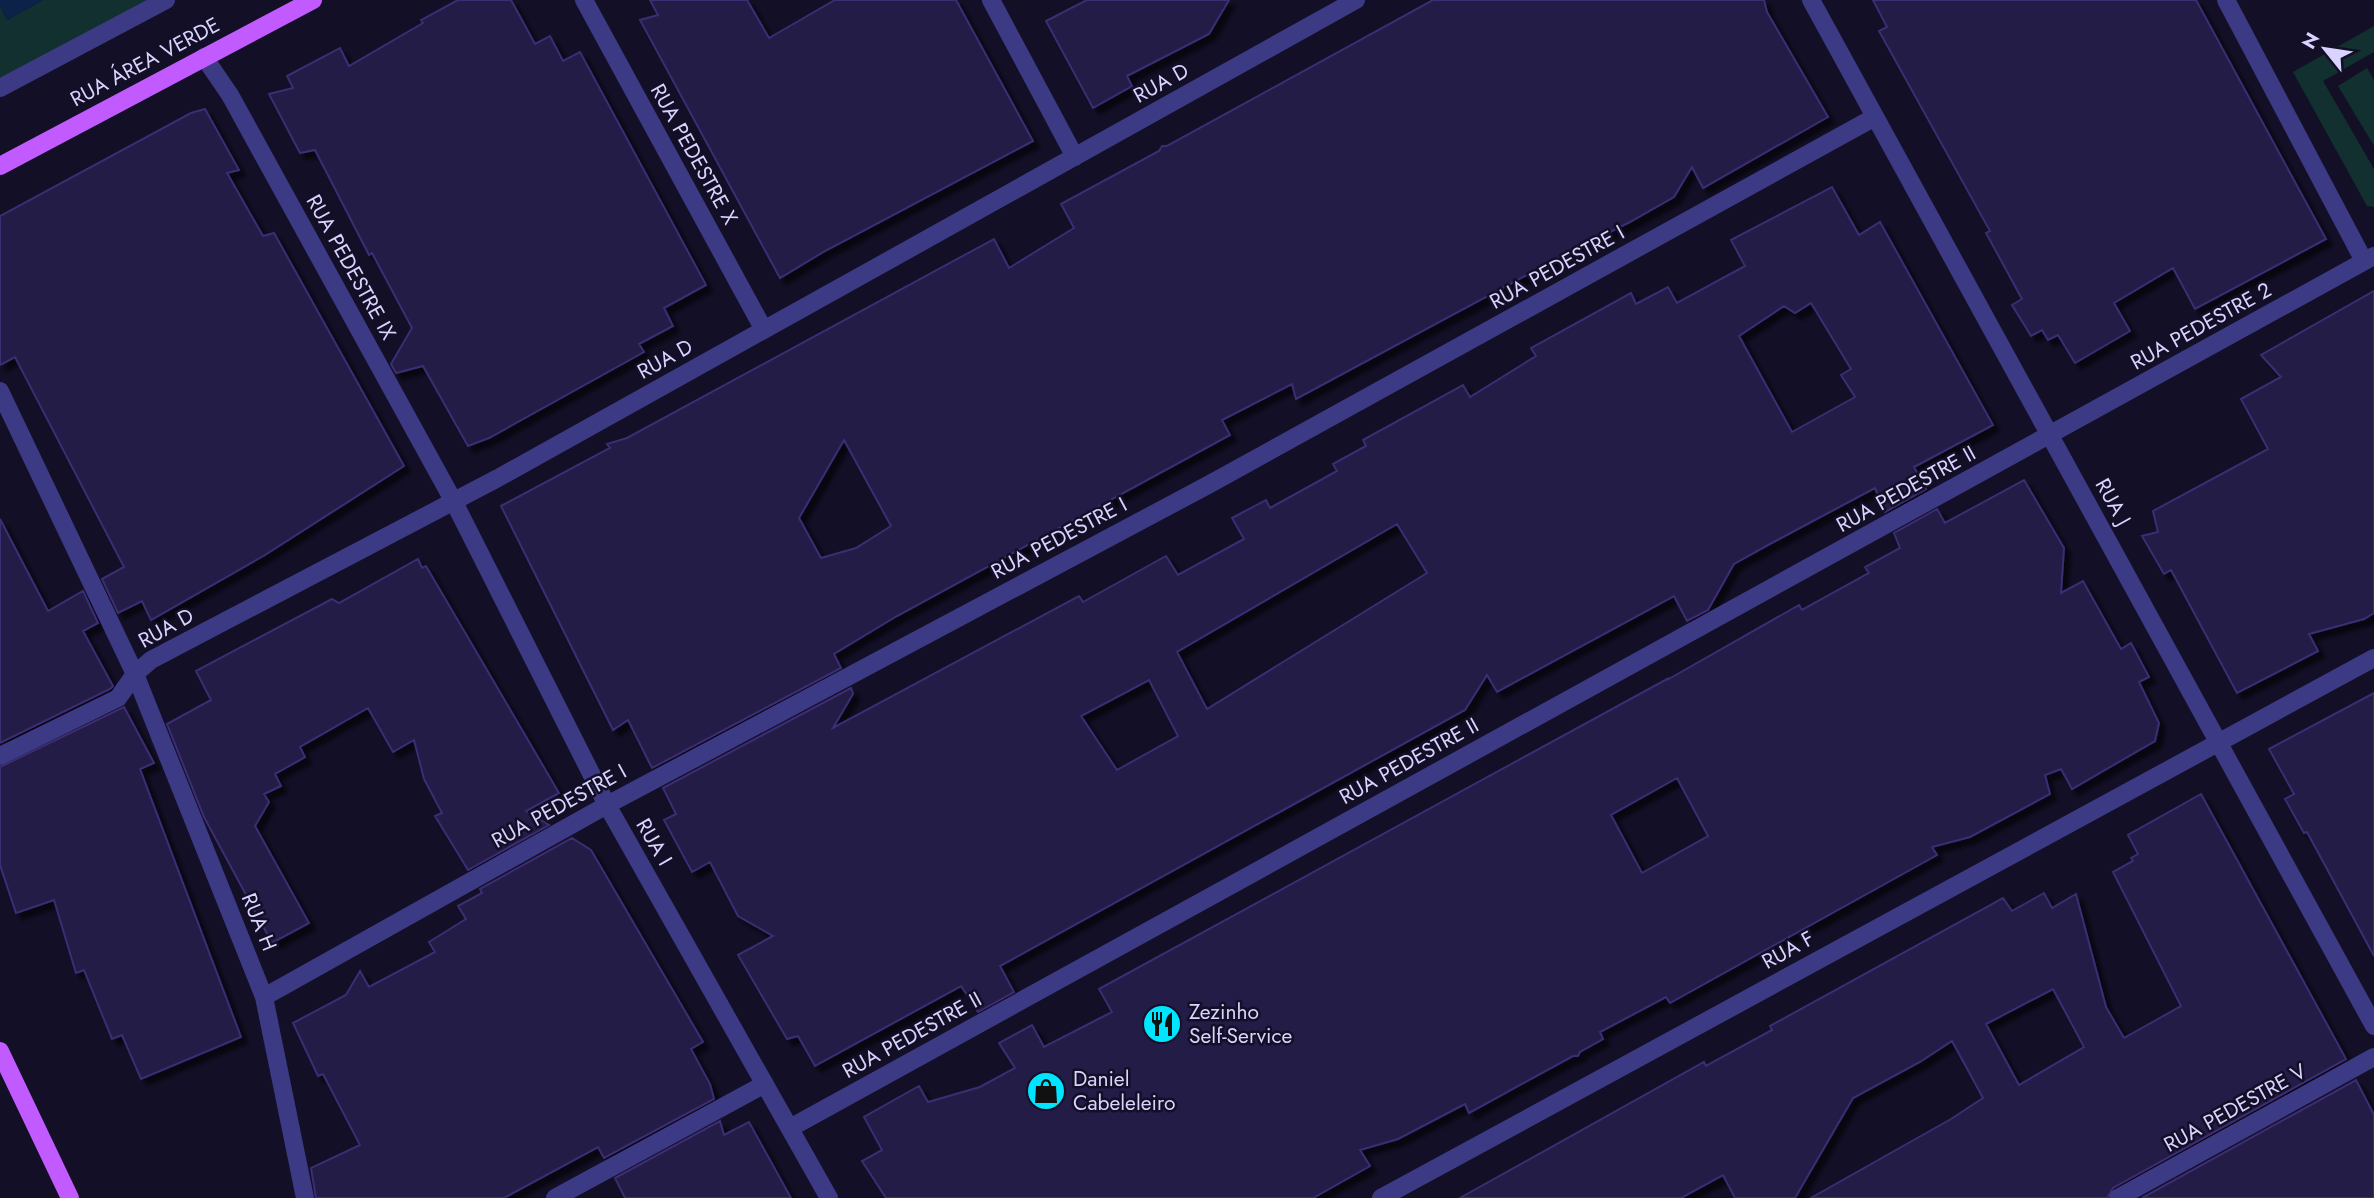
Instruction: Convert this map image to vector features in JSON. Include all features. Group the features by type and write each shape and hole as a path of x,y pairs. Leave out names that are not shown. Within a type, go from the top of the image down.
{"main road":[{"name":"RUA ÁREA VERDE","path":"0,166 313,0"},
{"path":"0,1051 70,1198"}],"street":[{"path":"0,88 166,0"},
{"name":"RUA PEDESTRE X","path":"584,0 764,330"},
{"path":"991,0 1075,157"},
{"name":"RUA D","path":"0,756 118,698 135,674 151,660 454,502 1356,0"},
{"name":"RUA J","path":"1811,0 2374,1026"},
{"path":"2226,0 2369,258"},
{"name":"RUA PEDESTRE IX","path":"204,57 230,95 454,502"},
{"name":"RUA PEDESTRE I","path":"264,997 607,804 1208,485 1875,117"},
{"name":"RUA PEDESTRE 2","path":"2050,435 2369,258"},
{"path":"0,391 135,674"},
{"name":"RUA PEDESTRE II","path":"790,1128 2050,435"},
{"name":"RUA I","path":"454,502 607,804 828,1198"},
{"name":"RUA F","path":"1381,1198 2374,658"},
{"name":"RUA H","path":"135,674 264,997 305,1198"},
{"name":"RUA PEDESTRE V","path":"2119,1198 2374,1057"},
{"path":"555,1198 765,1084"}],"green space":[{"path":"43,0 166,0 0,88 0,6 7,20"},
{"path":"2374,26 2374,52 2323,81 2374,169 2374,207 2367,206 2293,72"},
{"path":"2367,68 2374,80 2374,146 2338,86"}],"water":[{"path":"0,0 43,0 7,20"}],"building":[{"path":"458,0 511,0 535,44 550,36 563,61 580,52 706,285 664,308 673,326 639,344 644,352 489,438 468,446 423,366 396,373 391,364 412,328 372,253 369,255 315,150 300,153 269,94 293,88 287,76 340,48 349,66"},
{"path":"650,0 747,0 769,38 835,0 956,0 1033,141 825,251 780,278 640,20 658,15"},
{"path":"1087,0 1229,0 1209,34 1127,76 1132,86 1093,108 1046,21"},
{"path":"1433,0 1764,0 1767,12 1828,117 1703,188 1692,167 1674,197 1628,223 1296,399 1292,384 1222,420 1230,435 897,616 834,654 841,668 652,768 628,720 613,730 501,506 610,448 607,444 627,438 994,239 1009,268 1074,228 1061,204 1159,151 1162,146 1167,146","holes":["844,440 891,526 856,548 821,558 799,518"]},
{"path":"1873,0 2196,0 2326,239 2195,309 2173,268 2114,303 2130,331 2075,363 2058,335 2048,340 2042,330 2031,336 2012,305 2022,299 1986,233 1990,231 1879,31 1887,27"},
{"path":"205,109 239,170 227,173 263,236 274,233 404,466 265,555 151,620 142,601 118,613 102,579 124,567 15,357 0,365 0,216 191,113"},
{"path":"1832,187 1859,235 1880,222 1993,425 1914,467 1926,489 1885,512 1875,488 1734,564 1708,610 1687,621 1674,596 1497,692 1487,675 1465,710 1000,966 1014,992 978,1012 961,986 815,1066 798,1036 787,1039 738,955 773,936 738,916 710,862 692,872 664,820 676,814 663,788 851,688 853,694 833,728 1079,596 1083,602 1166,556 1178,575 1244,539 1232,518 1266,500 1270,508 1337,471 1333,464 1366,446 1363,440 1463,385 1470,397 1536,356 1531,348 1631,293 1636,304 1668,287 1677,303 1745,266 1731,240","holes":["1811,303 1851,369 1841,375 1855,397 1792,432 1739,336 1784,306 1795,313","1397,524 1427,573 1207,709 1177,652","1149,680 1178,736 1117,770 1081,716"]},
{"path":"2374,291 2374,613 2364,619 2309,634 2318,651 2237,693 2171,570 2164,574 2142,536 2158,532 2153,511 2268,449 2241,399 2281,377 2261,355"},
{"path":"2024,480 2064,548 2061,593 2083,581 2121,649 2131,643 2149,677 2139,682 2159,723 2155,741 2072,789 2061,769 2045,775 2050,794 1970,837 1932,847 1937,855 1670,1003 1666,997 1600,1032 1603,1039 1580,1052 1578,1056 1573,1056 1469,1113 1465,1104 1398,1139 1360,1150 1370,1166 1313,1198 886,1198 862,1161 882,1150 864,1117 919,1086 928,1102 980,1087 1015,1068 999,1043 1032,1025 1044,1047 1112,1012 1099,989 1669,678 1667,680 1799,605 1802,610 1869,573 1865,567 1900,548 1894,533 1937,509 1945,523","holes":["1677,778 1708,836 1642,873 1611,815"]},
{"path":"0,519 48,611 83,591 98,623 83,631 113,686 0,743"},
{"path":"418,559 422,568 426,566 559,793 526,811 549,825 468,870 435,816 442,813 424,779 414,740 393,752 368,708 300,747 305,757 275,774 281,786 264,794 269,802 255,826 309,923 272,943 204,817 167,724 211,700 196,671 332,599 339,603"},
{"path":"2374,693 2374,956 2307,832 2304,833 2285,799 2294,794 2269,749"},
{"path":"124,707 154,763 140,769 241,1037 141,1079 122,1035 112,1039 84,970 76,973 54,900 16,913 0,865 0,767"},
{"path":"2201,794 2346,1059 2113,1188 2107,1198 1811,1198 1983,1098 1952,1041 1920,1062 1853,1098 1795,1198 1735,1198 1723,1175 1681,1198 1460,1198 1704,1062 1706,1066 1772,1030 1770,1026 2003,898 2012,911 2044,893 2052,908 2076,894 2106,1007 2124,1038 2181,1006 2113,872 2133,861 2131,858 2138,854 2128,835","holes":["2053,989 2084,1047 2019,1085 1986,1024"]},
{"path":"572,838 591,850 703,1042 691,1049 710,1084 714,1099 604,1158 598,1147 504,1198 316,1198 311,1168 360,1145 323,1074 318,1076 293,1023 346,995 360,971 369,987 435,952 429,942 466,919 458,906 482,893 480,889"},
{"path":"2356,1080 2374,1115 2374,1198 2142,1198"},
{"path":"720,1121 724,1135 749,1122 791,1198 625,1198 615,1178"}],"place":[{"name":"Zezinho Self-Service","path":"1162,1024"},
{"name":"Daniel Cabeleleiro","path":"1046,1091"}]}
